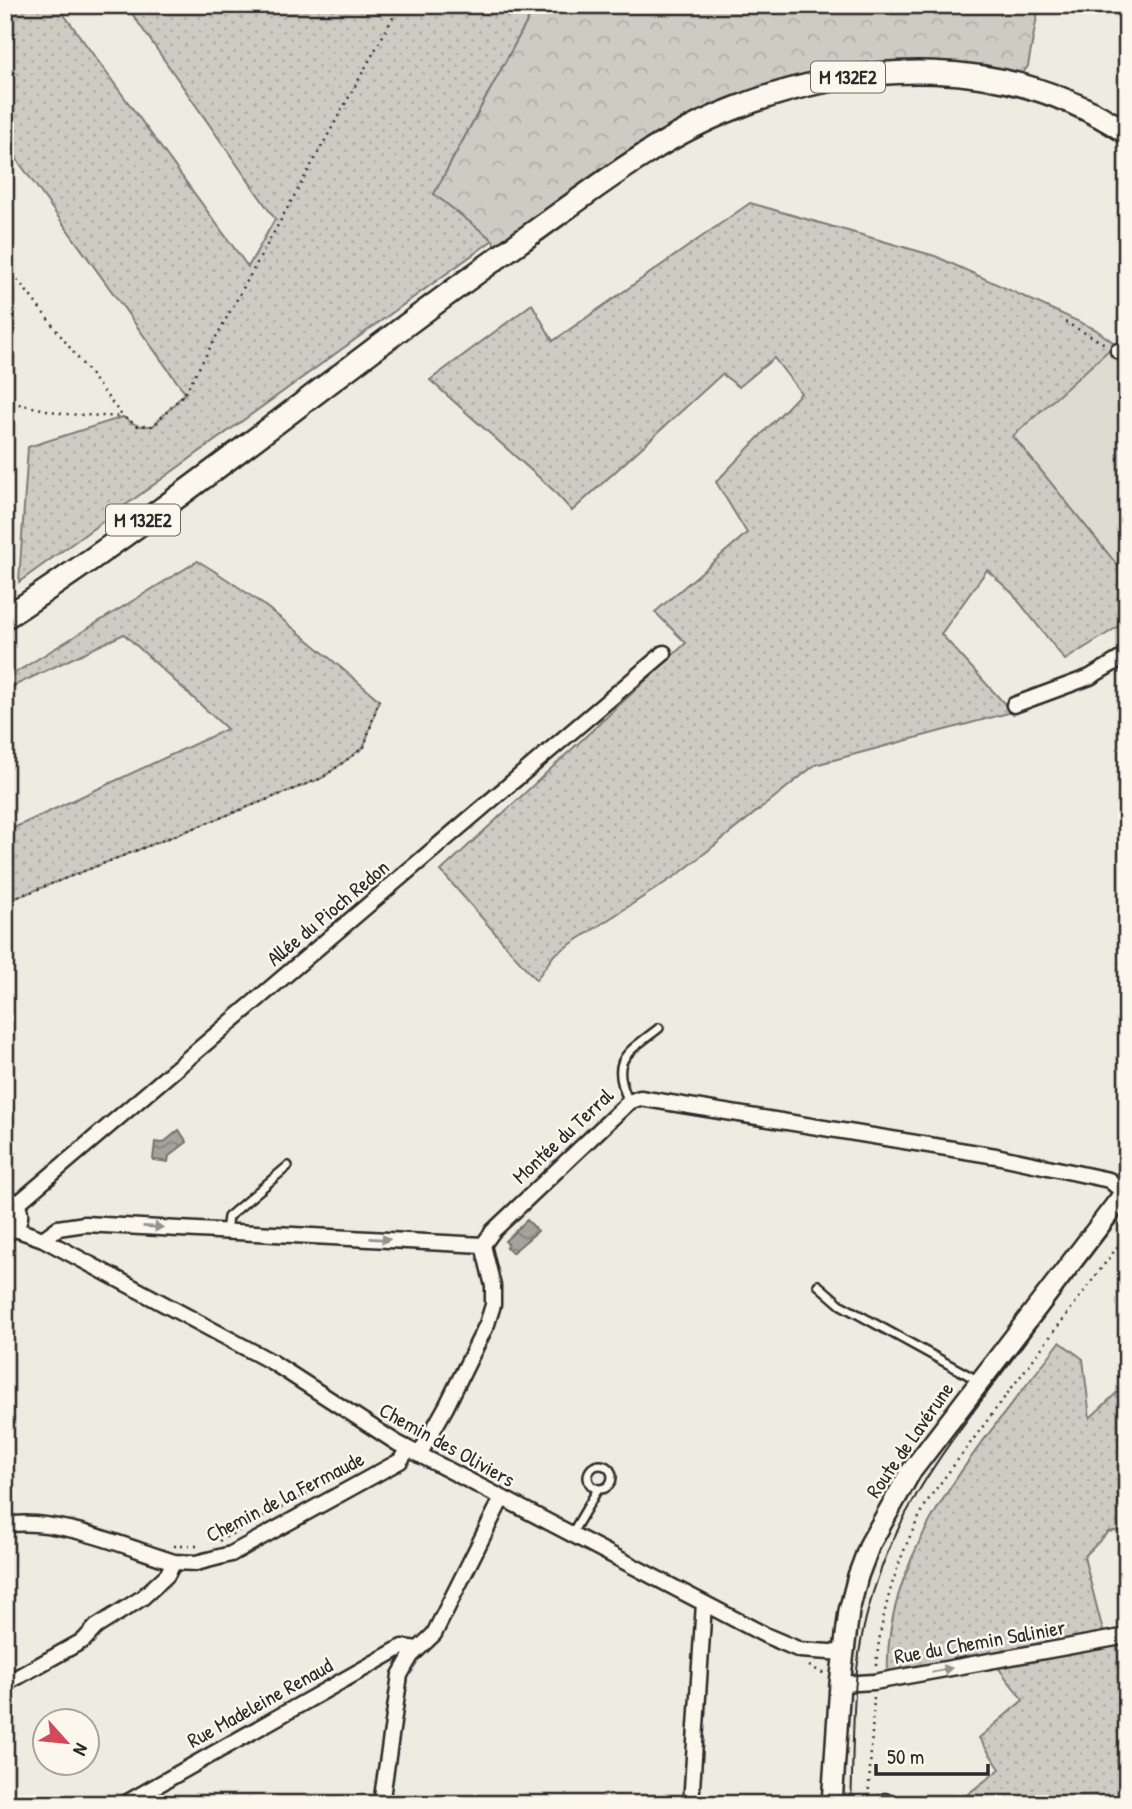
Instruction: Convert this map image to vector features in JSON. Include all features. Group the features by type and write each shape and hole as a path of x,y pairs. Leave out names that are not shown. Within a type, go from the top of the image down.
{"main road":[{"name":"M 132E2","path":"5,618 205,475 460,284 650,153 729,110 820,82 866,73 948,72 983,76 1035,88 1070,100 1127,133"},
{"name":"Route de Lavérune","path":"832,1804 844,1653 858,1576 870,1544 910,1473 1125,1191"}],"street":[{"name":"Allée du Pioch Redon","path":"13,1216 664,653"},
{"path":"1014,705 1090,677 1127,655"},
{"name":"Montée du Terral","path":"483,1245 493,1231 629,1102 640,1098 996,1156 1109,1180 1125,1191"},
{"name":"Chemin des Oliviers","path":"13,1216 43,1239 272,1362 413,1452 501,1500 792,1647 844,1653"},
{"path":"43,1239 58,1228 85,1224 483,1245 493,1286 493,1305 481,1336 413,1452"},
{"name":"Chemin de la Fermaude","path":"174,1562 196,1563 231,1554 413,1452"},
{"path":"380,1804 404,1664 434,1634 501,1500"},
{"path":"5,1525 29,1523 61,1528 174,1562 167,1575 142,1598 96,1627 84,1640 5,1684"},
{"path":"691,1804 704,1603"},
{"name":"Rue du Chemin Salinier","path":"840,1684 874,1682 1127,1636"},
{"name":"Rue Madeleine Renaud","path":"124,1804 402,1647 418,1649"}],"lane":[{"path":"629,1102 618,1078 620,1064 633,1049 659,1028"},
{"path":"226,1231 228,1217 288,1166"},
{"path":"818,1285 841,1305 980,1381"},
{"path":"571,1535 598,1489"}],"path":[{"path":"5,263 123,417 138,426 153,426 185,393 400,5"},
{"path":"1065,323 1122,354"},
{"path":"5,401 65,414 123,417"},
{"path":"5,902 322,778 364,747 379,700"},
{"path":"869,1804 874,1682 889,1588 919,1517 967,1444 1127,1234"},
{"path":"215,1542 351,1470"},
{"path":"172,1545 205,1545"}],"shaded area":[{"path":"1109,350 1127,362 1127,577 1012,436"}],"green space":[{"path":"5,5 57,5 248,267 275,219 126,5 536,5 434,194 493,240 19,582 28,447 123,417 138,426 153,426 185,393 5,143"},
{"path":"536,5 1039,5 1028,66 1015,84 929,72 729,110 498,258 493,240 434,194"},
{"path":"750,203 935,256 1095,329 1113,342 1109,350 1013,436 1127,577 1127,621 1065,660 1012,593 987,570 941,634 1012,712 815,765 680,873 554,955 536,980 441,871 686,643 655,612 747,533 716,482 801,393 774,358 739,387 722,374 572,511 552,489 430,380 532,304 553,341"},
{"path":"198,561 269,609 379,700 364,747 322,778 5,902 5,832 227,729 124,634 5,690 5,679"},
{"path":"1060,1342 1083,1359 1090,1418 1127,1383 1127,1529 1108,1532 1084,1557 1104,1635 888,1675 891,1628 902,1583 921,1539 972,1456"},
{"path":"1127,1642 1127,1804 955,1804 1000,1769 979,1738 1023,1700 996,1665"}],"water":[{"path":"179,1130 187,1142 169,1156 168,1162 153,1160 155,1142 163,1143"},
{"path":"527,1220 538,1231 512,1253 506,1247 508,1244 505,1241"}],"tram line":[{"path":"851,1804 855,1687 861,1640 877,1581 890,1546 942,1454 1127,1207"}]}
